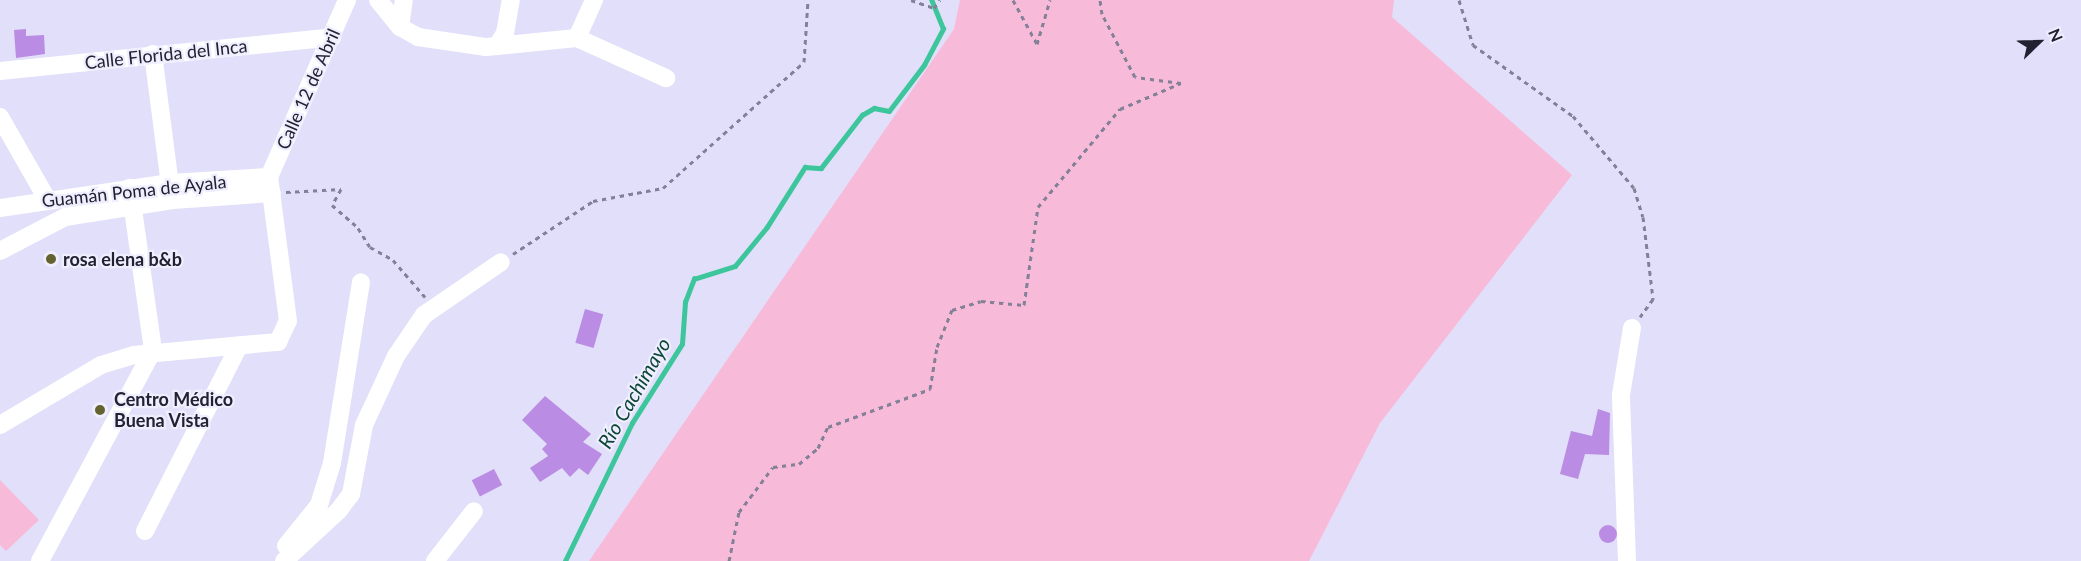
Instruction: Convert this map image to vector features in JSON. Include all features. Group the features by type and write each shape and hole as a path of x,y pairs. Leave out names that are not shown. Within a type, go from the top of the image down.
{"street":[{"name":"Calle 12 de Abril","path":"271,185 347,0"},
{"path":"378,0 400,27 418,37 497,46 577,38 666,78"},
{"path":"400,27 404,0"},
{"path":"497,46 505,33 511,0"},
{"path":"577,38 594,0"},
{"name":"Calle Florida del Inca","path":"0,71 332,37"},
{"path":"153,54 171,191"},
{"path":"0,117 47,199"},
{"path":"0,425 101,365 153,350 278,342 285,334 288,321 271,185"},
{"name":"Guamán Poma de Ayala","path":"0,208 47,199 131,196 171,191 271,185"},
{"path":"0,251 65,218 131,196 153,350 40,561"},
{"path":"284,561 339,510 351,494 364,425 396,356 424,315 501,262"},
{"path":"272,561 319,505 332,463 361,282"},
{"path":"1627,561 1622,395 1632,328"},
{"path":"145,531 239,346"},
{"path":"435,561 474,511"}],"path":[{"path":"501,262 593,201 663,188 804,62 808,0"},
{"path":"911,0 934,8 940,0"},
{"path":"1013,0 1037,44 1050,0"},
{"path":"729,561 739,512 773,467 800,464 818,448 828,427 930,389 937,347 952,310 981,301 1024,305 1038,207 1120,109 1181,83 1134,78 1102,14 1100,0"},
{"path":"1459,0 1473,45 1573,116 1634,188 1643,217 1653,299 1632,328"},
{"path":"271,185 341,189 332,205 358,228 370,247 393,260 434,308"}],"shaded area":[{"path":"960,0 1394,0 1392,17 1572,175 1380,423 1309,561 589,561 954,29"},
{"path":"0,480 39,520 6,551 0,545"}],"building":[{"path":"26,29 26,36 44,35 45,54 16,58 14,30"},
{"path":"585,309 603,314 594,348 575,343"},
{"path":"545,396 591,434 583,442 602,454 588,475 579,468 570,477 562,468 540,482 530,468 548,456 542,449 547,444 522,420"},
{"path":"1598,409 1610,413 1609,455 1585,454 1578,479 1560,474 1571,431 1592,436"},
{"path":"494,469 502,485 480,496 472,480"},
{"path":"1604,525 1612,525 1617,530 1615,541 1604,543 1599,538 1599,530"}],"waterway":[{"name":"Río Cachimayo","path":"565,561 632,423 682,344 685,302 694,279 735,266 767,227 805,167 821,168 862,115 874,108 889,111 924,65 943,29 931,0"}],"place":[{"name":"rosa elena b&b","path":"51,259"},
{"name":"Centro Médico Buena Vista","path":"100,410"}]}
